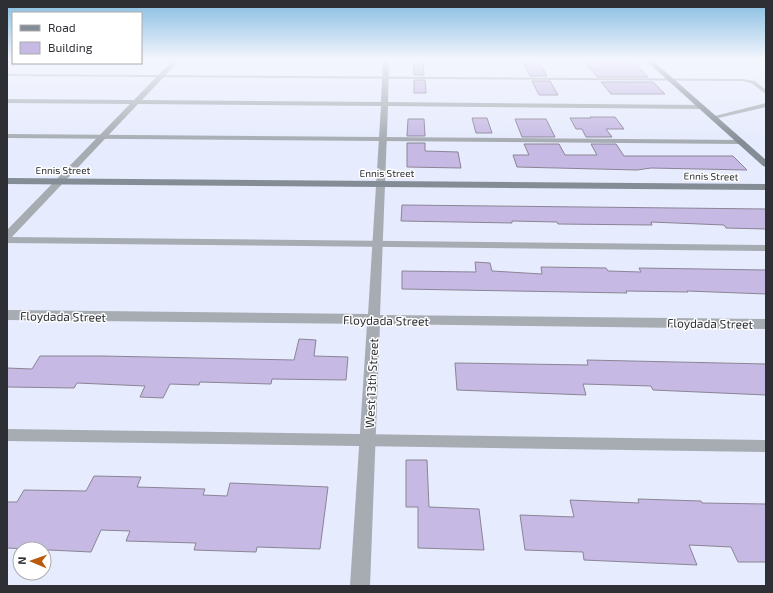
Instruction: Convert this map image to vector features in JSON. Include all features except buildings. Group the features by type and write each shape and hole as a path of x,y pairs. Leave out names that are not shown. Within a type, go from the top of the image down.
{"main road":[{"path":"678,87 766,164"},
{"name":"Ennis Street","path":"7,181 766,187"}],"street":[{"path":"7,236 152,87"},
{"name":"West 13th Street","path":"360,586 381,184 384,87"},
{"path":"7,101 701,107"},
{"name":"Floydada Street","path":"7,315 766,324"}],"lane":[{"path":"714,117 766,105"},
{"path":"7,136 742,142"},
{"path":"7,240 766,248"},
{"path":"7,435 766,446"}]}
